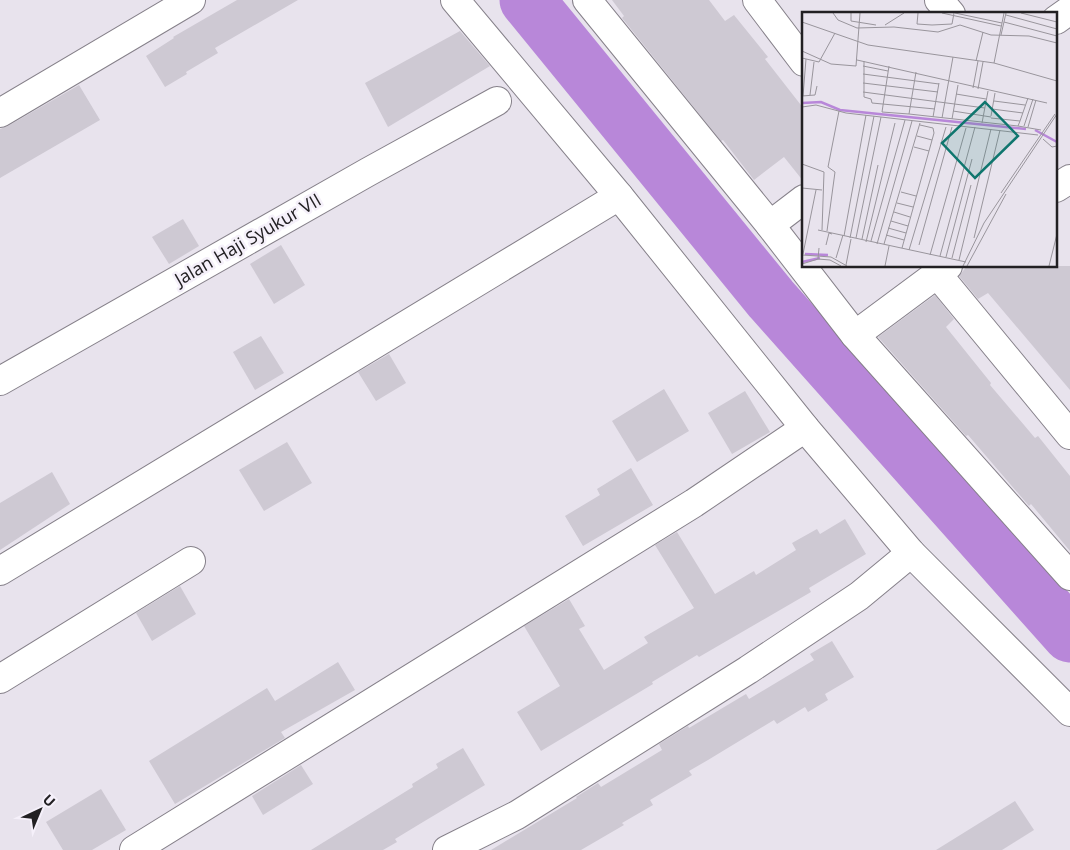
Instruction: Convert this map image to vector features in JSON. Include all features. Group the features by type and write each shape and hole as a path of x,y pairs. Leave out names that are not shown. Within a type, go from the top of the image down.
{"street":[{"path":"0,113 191,0"},
{"path":"455,0 618,196 805,428 911,553 1070,712"},
{"path":"587,0 802,266"},
{"path":"756,0 802,59"},
{"path":"939,0 949,12"},
{"path":"1058,19 1070,10"},
{"name":"Jalan Haji Syukur VII","path":"0,381 497,101"},
{"path":"1058,187 1070,178"},
{"path":"0,570 618,196"},
{"path":"770,225 802,201"},
{"path":"803,268 855,335 1070,576"},
{"path":"855,335 943,270 1070,435"},
{"path":"134,850 686,508 805,428"},
{"path":"447,850 517,815 748,670 859,596 911,553"},
{"path":"0,679 191,560"}],"building":[{"path":"237,0 298,0 215,48 218,53 165,87 146,56 173,37"},
{"path":"612,0 709,0 725,21 734,15 768,57 765,59 802,106 802,180 784,157 754,180 622,18 624,16"},
{"path":"460,31 490,66 388,127 365,83"},
{"path":"79,85 100,120 0,178 0,129"},
{"path":"183,219 199,246 169,264 152,237"},
{"path":"281,245 305,285 274,304 250,264"},
{"path":"1058,266 1070,266 1070,390 988,293 978,299 959,276 965,268 1058,268"},
{"path":"935,295 954,319 946,327 991,383 990,385 1035,438 1038,436 1070,476 1070,551 1031,504 1029,506 968,435 966,436 878,337"},
{"path":"261,336 284,373 255,390 233,352"},
{"path":"389,354 406,383 376,401 358,372"},
{"path":"664,389 689,431 637,462 612,421"},
{"path":"745,391 770,432 732,454 708,413"},
{"path":"287,442 312,483 264,511 239,470"},
{"path":"631,468 653,505 583,546 565,516 600,495 597,489"},
{"path":"52,472 70,504 0,550 0,503"},
{"path":"845,519 866,554 809,588 811,592 699,657 697,655 652,682 653,684 541,751 517,712 560,686 524,626 569,599 585,626 579,629 604,670 648,643 644,637 694,608 655,545 677,532 715,594 754,571 756,575 796,550 792,543 817,529 820,534"},
{"path":"180,586 196,614 152,641 136,613"},
{"path":"832,641 854,677 825,694 828,700 808,712 805,707 777,724 774,720 689,771 692,775 650,800 653,805 622,823 624,825 581,850 491,850 577,798 598,783 601,787 662,750 659,744 688,726 689,728 746,694 749,699 814,660 810,654"},
{"path":"338,662 355,690 281,732 285,738 175,804 149,761 267,688 275,701"},
{"path":"463,748 485,785 395,839 397,842 383,850 311,850 413,787 412,784 438,768 436,764"},
{"path":"301,765 313,784 263,815 252,796"},
{"path":"101,789 126,830 92,850 63,850 46,822"},
{"path":"1015,801 1034,830 1002,850 936,850"}],"waterway":[{"path":"527,0 771,299 1070,635"}]}
